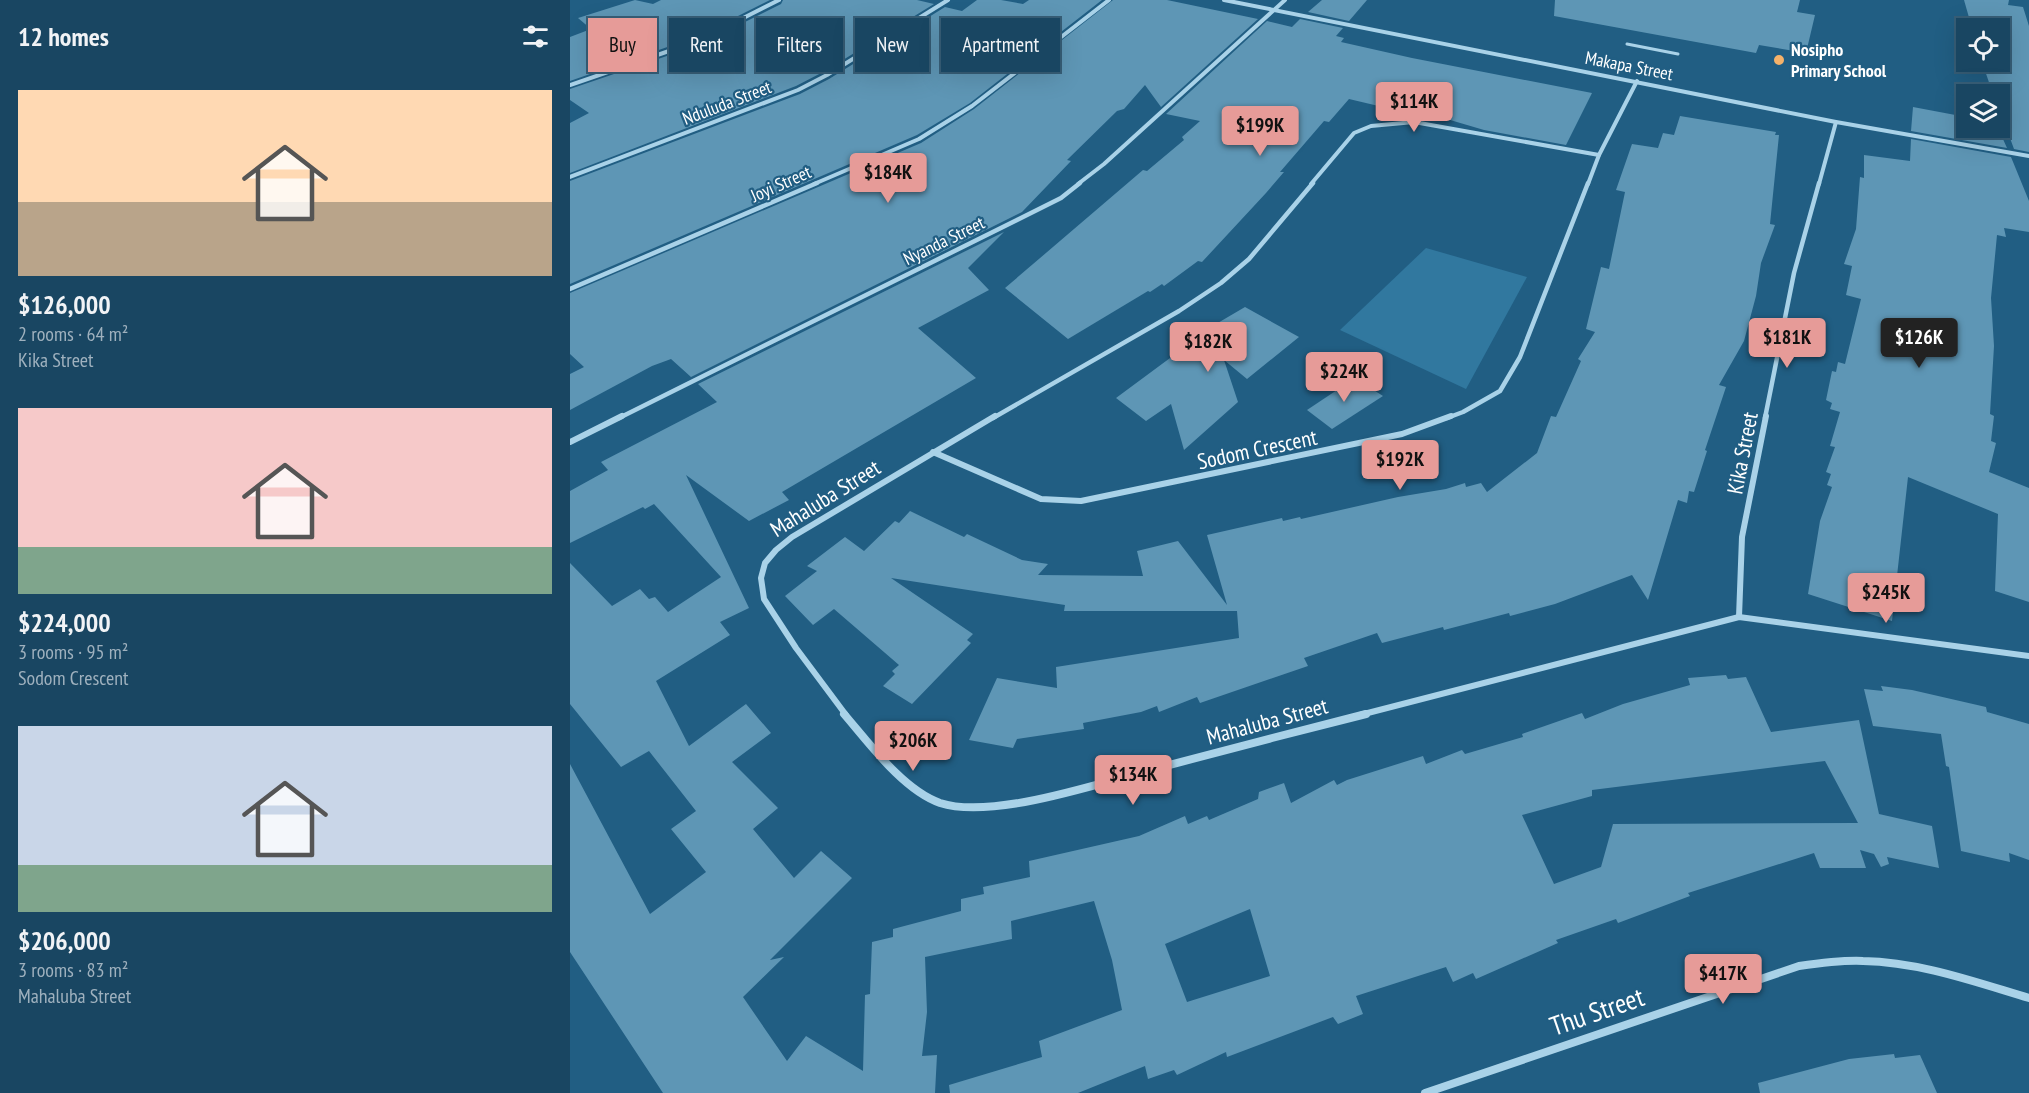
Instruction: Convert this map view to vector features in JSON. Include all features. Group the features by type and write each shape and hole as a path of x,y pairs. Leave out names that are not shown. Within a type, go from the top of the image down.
{"street":[{"path":"570,86 698,41 779,0"},
{"name":"Nduluda Street","path":"570,177 798,90 827,75 948,0"},
{"name":"Joyi Street","path":"570,289 938,130 1109,0"},
{"name":"Makapa Street","path":"1224,0 1836,122 2029,156"},
{"name":"Nyanda Street","path":"570,442 1061,198 1104,164 1285,0"},
{"name":"Sodom Crescent","path":"933,452 1041,499 1081,501 1380,440 1434,424 1463,412 1500,391 1520,357 1599,155 1637,81"},
{"name":"Mahaluba Street","path":"1599,155 1414,122 1393,122 1360,129 1335,155 1269,237 1249,259 1221,283 1179,312 933,452 775,549 761,571 759,584 774,617 818,678 887,763 908,784 937,801 975,810 1037,799 1739,617 2029,656"},
{"name":"Kika Street","path":"1739,617 1744,525 1794,273 1836,122"},
{"name":"Thu Street","path":"1425,1093 1799,966 1838,961 1873,961 1960,978 2029,998"}],"lane":[{"path":"1628,44 1678,54"}],"shaded area":[{"path":"1426,248 1527,277 1466,389 1340,330"}],"building":[{"path":"635,0 653,4 661,0 770,0 734,18 669,18 669,46 657,51 657,18 588,18 588,26 578,18"},
{"path":"783,0 917,0 934,4 911,18 855,18 855,53 843,60 843,18 756,18 756,72 823,72 796,86 570,173 570,123 589,113 570,100 570,89 620,72 657,72 657,59 669,55 669,72 744,72 744,22 781,4"},
{"path":"977,0 1001,0 1023,4 1029,0 1102,0 1060,33 1060,18 941,18 941,72 1010,72 970,103 917,135 570,284 570,181 800,94 843,72 855,63 855,72 929,72 927,18 945,7 962,11"},
{"path":"1113,0 1167,0 1258,19 1161,107 1145,85 1124,109 1117,111 1067,160 1071,161 1022,212 691,377 671,359 652,366 570,410 570,374 584,367 570,354 570,293 921,143 974,109 1021,72 1060,72 1060,42"},
{"path":"1322,0 1367,0 1349,21 1308,12"},
{"path":"1555,0 1800,0 1797,12 1815,15 1806,53 1759,45 1756,53 1554,16"},
{"path":"1964,0 2009,0 2008,5 2023,7 2029,26 2029,152 2014,149 2010,138 2010,84 1990,84 1985,72 2010,72 2010,18 1969,18"},
{"path":"1300,19 1343,28 1336,36 1344,38 1341,42 1592,93 1566,145 1484,130 1423,112 1421,114 1410,111 1408,113 1349,99 1329,122 1324,121 1280,172 1284,172 1266,193 1202,262 1198,261 1164,286 1162,284 1148,291 1068,339 1005,288 1143,170 1147,171 1184,140 1182,137 1200,121 1166,114 1267,21 1292,27"},
{"path":"588,30 588,72 596,72 570,81 570,37"},
{"path":"1913,107 1956,115 1956,138 2002,138 2007,148 1911,131"},
{"path":"1680,116 1776,132 1775,135 1779,135 1770,224 1775,225 1761,263 1756,296 1744,341 1719,385 1726,387 1694,492 1689,491 1687,503 1678,500 1648,600 1632,575 1555,604 1510,616 1509,613 1382,643 1377,633 1304,658 1308,666 1200,703 1197,697 1159,712 1157,706 1141,712 1083,723 1084,729 1017,739 1013,748 969,740 997,678 1057,688 1056,667 1239,638 1237,611 1064,611 1065,605 891,578 973,634 967,640 971,643 912,704 883,686 895,674 892,671 899,665 834,609 813,625 785,596 817,571 807,566 845,537 864,551 895,521 899,523 910,511 964,537 967,534 1022,560 1048,564 1038,575 1143,576 1137,551 1178,541 1227,605 1207,535 1282,518 1283,521 1300,517 1301,519 1465,483 1466,487 1481,483 1487,492 1537,453 1551,416 1556,417 1581,361 1578,359 1595,332 1586,329 1601,267 1609,269 1625,192 1616,190 1632,144 1658,148 1663,133 1674,135"},
{"path":"1911,139 2011,157 2029,201 2029,232 2004,228 2006,237 1997,235 1991,298 1994,346 1990,414 1994,416 1991,441 1996,443 1989,472 2029,488 2029,602 1995,591 1998,514 1908,477 1892,621 1808,594 1820,521 1832,487 1827,485 1831,474 1826,472 1835,447 1830,446 1840,412 1830,409 1832,403 1826,400 1832,371 1836,372 1838,362 1845,364 1861,299 1846,295 1852,266 1844,264 1856,229 1860,177 1864,178 1864,155 1910,161"},
{"path":"1004,232 968,268 989,290 918,328 976,378 782,492 789,500 749,521 686,475 749,608 720,622 730,635 656,681 689,746 746,704 771,733 732,762 778,808 753,829 794,878 821,851 852,878 770,960 784,957 743,997 787,1061 806,1036 863,1071 865,995 870,994 872,942 893,937 893,929 961,911 961,899 984,894 983,887 1030,877 1029,861 1139,836 1185,816 1188,824 1207,816 1209,820 1258,799 1259,792 1284,783 1291,803 1334,780 1337,785 1423,756 1426,764 1462,750 1465,754 1523,737 1522,734 1582,713 1585,719 1623,704 1690,685 1688,678 1726,675 1728,679 1746,677 1771,732 1859,720 1879,814 1932,826 1939,868 1887,857 1889,864 1881,867 1874,854 1860,850 1866,868 1820,868 1814,853 1688,893 1690,896 1618,923 1616,919 1556,940 1558,943 1476,979 1473,973 1453,982 1446,967 1356,996 1363,1014 1338,1024 1333,1017 1227,1057 1226,1052 1177,1075 1174,1070 1148,1079 1145,1066 1078,1093 950,1093 949,1085 1042,1057 1039,1041 1122,1010 1112,960 1094,901 1011,921 1012,939 925,957 927,1012 922,1056 937,1055 935,1093 663,1093 570,952 570,764 650,914 706,872 671,829 696,811 649,751 621,767 570,704 570,563 612,606 640,589 649,599 655,597 668,612 721,577 654,504 645,509 643,507 570,543 570,491 608,470 601,462 717,402 698,384","holes":["1825,761 1858,823 1613,824 1601,867 1554,884 1522,815 1592,796 1592,790","1250,909 1270,976 1187,1002 1165,944"]},
{"path":"1245,307 1299,337 1247,379 1224,360 1238,402 1184,450 1171,404 1146,421 1116,398 1216,324"},
{"path":"1355,378 1383,396 1332,429 1307,410"},
{"path":"1881,686 1912,690 1986,707 1987,712 2029,724 2029,860 2009,853 2010,862 1961,851 1949,767 1946,766 1941,734 1873,726 1864,689 1883,691"},
{"path":"1894,1054 1895,1058 1920,1055 1937,1093 1760,1093 1758,1083 1849,1059"}],"place":[{"name":"Nosipho Primary School","path":"1779,60"}]}
